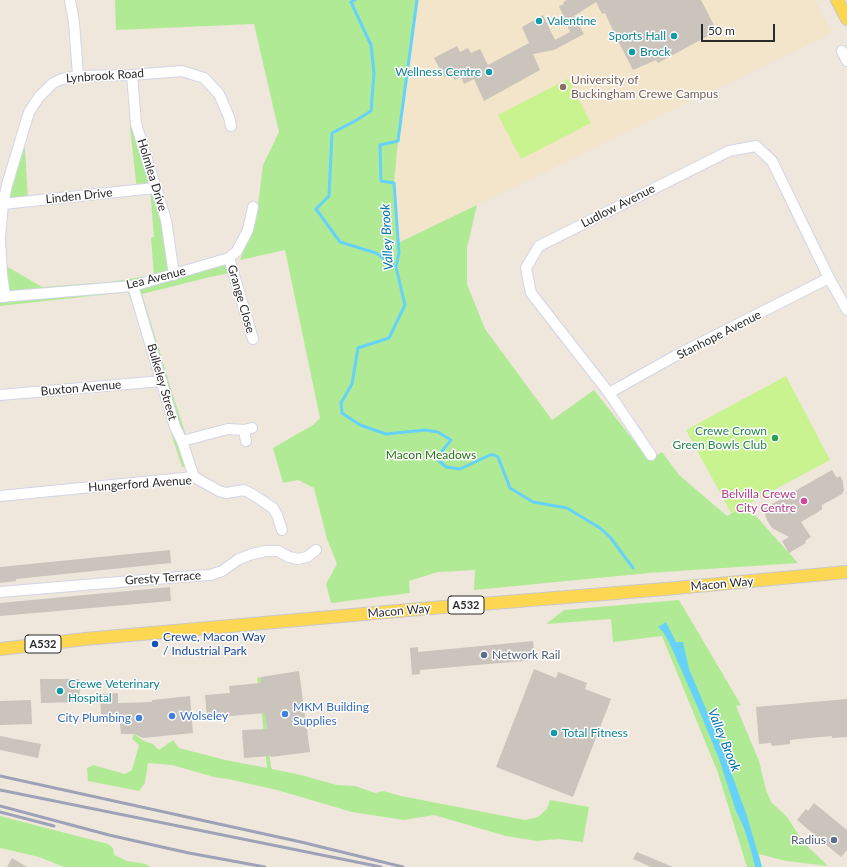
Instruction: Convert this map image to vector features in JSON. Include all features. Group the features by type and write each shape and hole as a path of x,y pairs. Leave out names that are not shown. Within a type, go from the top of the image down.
{"main road":[{"path":"837,0 847,19"},
{"name":"Macon Way","path":"0,649 85,639 847,572"}],"street":[{"path":"70,0 74,22 78,76"},
{"path":"842,51 847,61"},
{"name":"Lynbrook Road","path":"0,237 3,204 7,185 29,112 39,97 53,83 62,79 78,76 132,75 182,71 204,78 220,94 232,120"},
{"name":"Holmlea Drive","path":"132,75 136,124 166,220 174,274"},
{"name":"Ludlow Avenue","path":"651,455 609,393 531,293 526,268 539,246 728,150 756,146 772,161 829,278 847,310"},
{"name":"Linden Drive","path":"3,204 155,188"},
{"path":"230,258 237,251 248,230 254,207"},
{"path":"0,240 2,297"},
{"name":"Lea Avenue","path":"2,297 134,286 230,258"},
{"name":"Grange Close","path":"230,258 253,339"},
{"name":"Stanhope Avenue","path":"609,393 676,356 829,278"},
{"name":"Bulkeley Street","path":"134,286 176,426 194,477"},
{"name":"Buxton Avenue","path":"0,395 162,381"},
{"path":"182,441 228,429 248,429 246,441"},
{"name":"Hungerford Avenue","path":"0,496 194,477 212,488 226,493 244,490 252,494 272,508 277,515 282,530"},
{"name":"Gresty Terrace","path":"0,592 210,575 222,571 238,559 252,554 266,551 278,551 289,557 298,559 307,557 316,550"}],"shaded area":[{"name":"University of Buckingham Crewe Campus","path":"417,0 815,0 832,33 398,243 394,183 398,141"}],"green space":[{"name":"Macon Meadows","path":"115,0 417,0 398,141 394,183 398,243 477,205 467,248 467,284 485,329 552,420 594,390 649,460 662,452 679,475 727,516 746,505 798,563 649,573 474,590 475,570 438,572 409,581 410,593 331,603 326,584 337,564 327,539 314,488 298,480 283,483 273,448 313,425 320,418 285,250 240,260 254,226 263,165 279,132 254,24 116,30"},
{"path":"568,79 591,123 521,159 498,115"},
{"path":"136,124 155,188 174,274 229,258 234,272 142,294 187,439 191,467 182,467 150,359 128,292 0,306 0,267 6,266 42,287 110,282 154,275 151,238 154,237 150,188 137,190 130,127"},
{"path":"25,141 28,201 3,204"},
{"path":"786,376 830,460 731,513 686,430"},
{"path":"679,600 741,705 736,706 759,761 766,790 771,802 787,817 804,843 828,866 786,861 759,854 762,867 747,867 718,773 662,636 613,642 611,619 546,624 564,610"},
{"path":"261,677 264,688 268,743 272,769 337,785 355,786 375,793 383,791 401,796 525,820 538,817 547,809 550,800 589,807 583,842 558,839 537,841 506,836 434,815 404,820 352,812 277,790 214,777 172,765 148,763 145,783 139,791 88,781 87,768 93,765 125,774 132,770 139,745 132,739 134,734 144,741 153,744 159,750 173,740 179,748 225,760 267,768 260,693 257,678"},
{"path":"0,816 108,844 113,848 114,855 127,861 146,864 150,867 64,867 39,857 0,848"}],"water":[{"path":"666,622 676,642 683,642 689,669 720,742 746,813 762,867 755,867 744,828 736,811 719,759 669,642 658,627"}],"building":[{"path":"567,0 701,0 717,31 658,63 656,60 633,70 605,13 602,14 596,2 574,16 584,34 554,50 533,54 540,70 484,101 474,79 464,84 461,77 455,80 451,74 444,77 434,58 457,46 460,52 468,48 471,53 480,49 488,65 529,43 522,27 543,15 555,40 570,32 559,6 564,4 563,2"},
{"name":"Belvilla Crewe City Centre","path":"832,470 837,478 840,476 843,481 844,490 842,494 822,505 822,509 801,522 811,537 805,541 806,543 789,553 782,541 789,537 772,528 763,509"},
{"path":"170,550 171,563 16,579 16,581 0,583 0,567"},
{"path":"170,587 171,601 0,616 0,603"},
{"name":"Network Rail","path":"533,641 535,660 420,670 420,674 412,675 410,648 418,647 418,652"},
{"name":"Total Fitness","path":"534,669 556,678 558,672 587,683 585,689 611,699 573,797 496,767"},
{"path":"299,671 310,752 271,757 244,758 242,730 267,729 265,713 207,718 205,695 230,693 229,686 261,683 261,677"},
{"name":"Crewe Veterinary Hospital","path":"40,679 79,679 80,702 41,703"},
{"path":"118,693 118,703 152,702 152,700 190,696 193,733 143,738 134,734 121,734 119,714 101,715 100,694"},
{"path":"847,699 847,737 832,738 832,736 790,740 790,744 772,746 771,743 759,744 756,707"},
{"path":"31,700 32,724 0,725 0,701"},
{"path":"0,736 41,744 38,758 0,750"},
{"name":"Radius","path":"814,803 847,830 847,850 841,857 797,820 806,809 808,811"},
{"path":"637,852 673,867 651,867 633,859"},
{"path":"12,858 27,867 7,867"}],"waterway":[{"path":"355,0 351,2 371,45 374,73 371,111 332,133 329,196 316,209 340,242 376,253 396,267"},
{"name":"Valley Brook","path":"417,0 398,141 380,145 381,181 394,183 399,253 396,267 405,305 389,338 358,348 352,384 341,403 342,413 360,425 386,434 425,430 438,432 451,440 442,451 439,461 446,467 460,469 490,455 498,457 510,488 533,502 567,508 600,528 610,537 633,568"}],"railway":[{"path":"0,776 301,842 403,867"},
{"path":"0,790 381,867"},
{"path":"0,806 109,835 189,853 265,867"},
{"path":"0,812 54,826"}],"place":[{"name":"Valentine","path":"539,21"},
{"name":"Sports Hall","path":"674,36"},
{"name":"Brock","path":"632,52"},
{"name":"Wellness Centre","path":"489,72"},
{"name":"University of Buckingham Crewe Campus","path":"563,87"},
{"name":"Crewe Crown Green Bowls Club","path":"775,438"},
{"name":"Belvilla Crewe City Centre","path":"804,501"},
{"name":"Crewe, Macon Way / Industrial Park","path":"155,644"},
{"name":"Network Rail","path":"484,655"},
{"name":"Crewe Veterinary Hospital","path":"60,691"},
{"name":"MKM Building Supplies","path":"285,714"},
{"name":"Wolseley","path":"172,716"},
{"name":"City Plumbing","path":"139,718"},
{"name":"Total Fitness","path":"554,733"},
{"name":"Radius","path":"834,840"}]}
